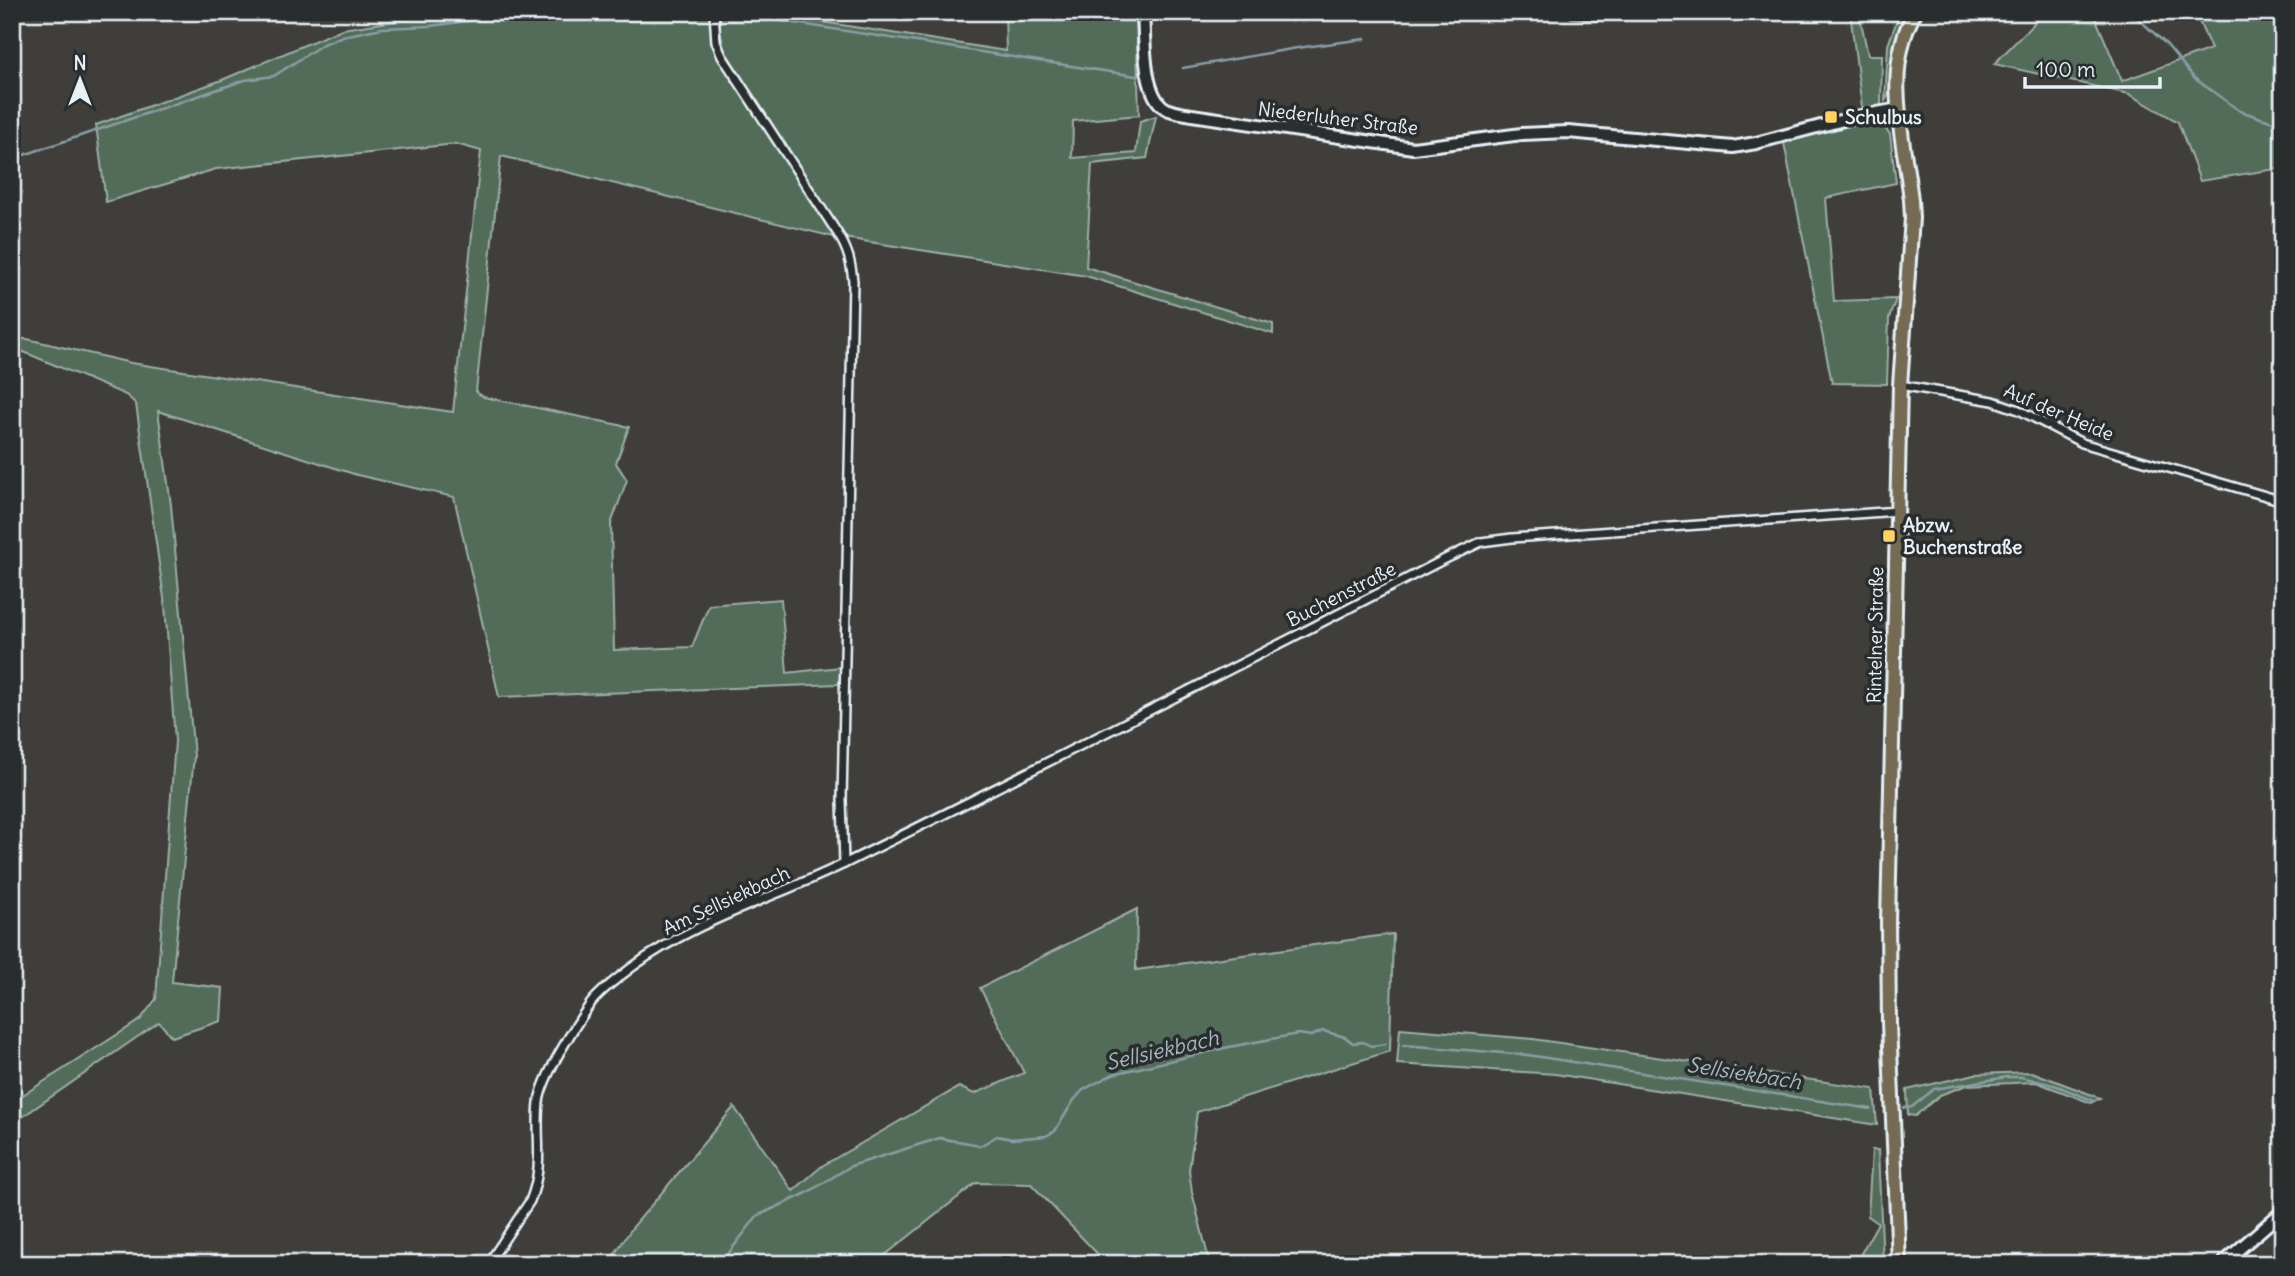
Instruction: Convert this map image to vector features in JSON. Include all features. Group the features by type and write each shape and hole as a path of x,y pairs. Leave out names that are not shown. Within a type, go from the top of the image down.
{"main road":[{"name":"Rintelner Straße","path":"1899,1264 1888,935 1900,385 1912,218 1897,86 1900,52 1915,12"}],"street":[{"path":"714,12 716,42 722,56 848,250 851,264 853,281 842,800 844,864"},
{"name":"Niederluher Straße","path":"1143,12 1150,86 1164,108 1192,115 1413,148 1522,134 1568,132 1733,146 1899,109"},
{"name":"Auf der Heide","path":"1900,385 1993,401 2019,410 2082,443 2283,501"},
{"name":"Buchenstraße","path":"844,864 1481,542 1700,523 1898,511"},
{"name":"Am Sellsiekbach","path":"488,1264 534,1190 540,1159 539,1110 542,1088 597,996 638,963 690,931 844,864"},
{"path":"2222,1264 2283,1211"}],"green space":[{"path":"486,12 710,12 717,56 834,237 501,156 476,392 484,397 629,427 616,463 627,480 611,524 614,650 692,647 709,605 781,599 787,673 841,667 839,684 499,697 454,497 357,475 158,411 171,505 194,756 172,982 223,988 221,1021 172,1037 159,1022 12,1124 12,1102 140,1020 156,999 175,741 165,605 136,404 126,395 12,347 12,339 27,339 131,363 453,412 481,151 456,144 216,169 106,202 96,125 222,80 342,29"},
{"path":"720,12 759,12 1006,51 1005,12 1136,12 1139,115 1073,121 1072,158 1136,153 1140,121 1156,116 1147,158 1092,164 1086,267 1273,324 1273,334 1086,276 844,238 724,49"},
{"path":"1582,12 1631,12 1596,21 1572,18"},
{"path":"1850,12 1859,12 1868,55 1882,55 1881,105 1871,108 1862,108"},
{"path":"1900,12 1908,12 1898,34 1890,89 1885,101 1888,45"},
{"path":"2045,12 2093,12 2122,81 2211,49 2195,12 2283,12 2283,168 2200,181 2178,122 2129,94 1994,64"},
{"path":"1879,121 1890,134 1896,183 1826,198 1834,301 1896,299 1889,318 1887,384 1832,383 1784,143 1788,138 1840,123"},
{"path":"1137,909 1136,970 1393,934 1390,1051 1197,1112 1189,1170 1210,1264 1107,1264 1031,1184 976,1183 874,1264 608,1264 632,1228 734,1107 793,1191 822,1166 959,1087 974,1094 1024,1073 980,988"},
{"path":"1400,1028 1533,1039 1874,1089 1877,1125 1555,1074 1397,1064"},
{"path":"2032,1072 2100,1098 2091,1103 2036,1082 1967,1085 1940,1095 1915,1116 1908,1115 1907,1090 1975,1074"},
{"path":"1872,1150 1878,1150 1883,1264 1855,1264 1878,1223 1868,1216"}],"waterway":[{"path":"555,15 683,12"},
{"path":"723,12 1136,76"},
{"path":"2131,12 2167,45 2194,78 2240,111 2273,122 2283,133"},
{"path":"12,159 245,80 274,76 323,44 343,36 382,28 430,26 491,18 505,13 516,18 541,15"},
{"path":"1183,68 1365,39"},
{"name":"Sellsiekbach","path":"715,1264 725,1258 757,1216 807,1193 851,1166 940,1138 980,1146 997,1136 1012,1139 1046,1136 1055,1131 1083,1090 1113,1074 1229,1047 1298,1034 1311,1036 1323,1031 1345,1037 1353,1043 1363,1042 1371,1046 1386,1044"},
{"name":"Sellsiekbach","path":"1403,1045 1528,1055 1871,1109"},
{"name":"Sellsiekbach","path":"1904,1108 1912,1107 1934,1089 2007,1077 2021,1077 2057,1086 2092,1100"}],"place":[{"name":"Schulbus","path":"1831,117"},
{"name":"Abzw. Buchenstraße","path":"1889,536"}]}
